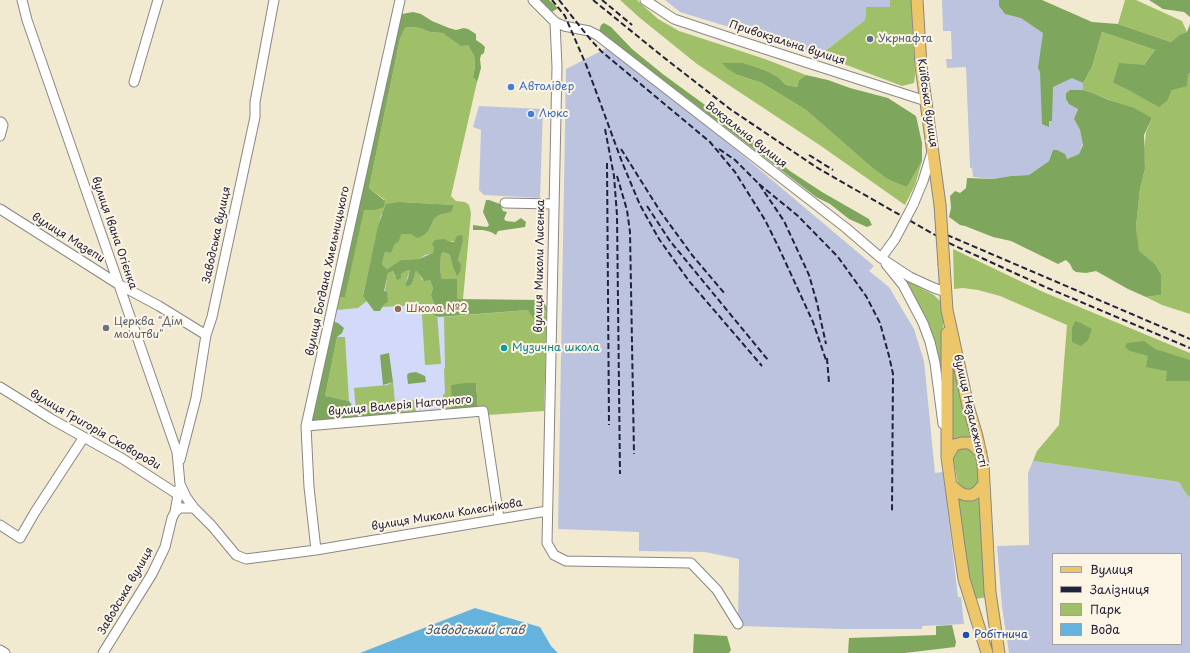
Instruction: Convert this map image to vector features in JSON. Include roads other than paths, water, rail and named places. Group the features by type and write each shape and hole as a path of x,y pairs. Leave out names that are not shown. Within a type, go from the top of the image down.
{"main road":[{"name":"Київська вулиця","path":"917,0 922,66 940,205 944,265"},
{"name":"вулиця Незалежності","path":"944,265 947,310 968,406 981,453 985,474 984,485 990,592 999,653"},
{"path":"947,310 947,457 964,580 987,653"},
{"path":"947,457 954,445 962,443 970,443 981,453"},
{"path":"952,486 960,493 972,494 977,492 984,485"}],"street":[{"name":"вулиця Івана Огієнка","path":"22,0 27,20 176,452 179,474"},
{"path":"134,82 158,0"},
{"name":"Заводська вулиця","path":"179,474 180,460 196,398 206,335 212,317 255,117 255,102 274,0"},
{"name":"вулиця Богдана Хмельницького","path":"316,550 309,487 306,426 400,0"},
{"name":"Вокзальна вулиця","path":"533,0 556,22 564,26 589,31 597,35 846,228 881,258 910,277 946,292"},
{"name":"Привокзальна вулиця","path":"645,0 674,19 926,100"},
{"name":"вулиця Миколи Лисенка","path":"547,511 556,22"},
{"path":"0,136 3,125 1,122"},
{"path":"933,147 923,181 913,205 895,238 881,258 902,285 923,323 930,342 935,363 947,457"},
{"path":"505,203 553,204"},
{"name":"вулиця Мазепи","path":"0,209 118,284 159,306 206,335"},
{"name":"вулиця Григорія Сковороди","path":"0,387 123,459 177,494"},
{"name":"вулиця Валерія Нагорного","path":"306,426 483,411 499,518"},
{"path":"0,525 20,538 84,436"},
{"path":"179,474 180,484"},
{"name":"Заводська вулиця","path":"103,653 152,574 165,548 172,518 175,512 180,484"},
{"name":"вулиця Миколи Колеснікова","path":"180,484 192,508 212,526 236,555 246,559 316,550 547,511"},
{"path":"175,512 180,508 192,508"},
{"path":"547,511 547,543 554,555 566,562 691,563 717,590 738,624"},
{"path":"0,650 4,653"}],"water":[{"name":"Заводський став","path":"475,608 540,627 551,646 558,653 360,653"}],"railway":[{"path":"552,0 565,16 587,67 622,162 640,205 659,239 689,281 762,366"},
{"path":"559,0 601,51 710,142 735,172 765,220 778,246 813,322 827,363"},
{"path":"593,0 730,109 816,167 951,244 1043,286 1190,348"},
{"path":"602,0 632,25"},
{"path":"605,129 614,176 617,215 620,474"},
{"path":"621,149 660,211 692,255 725,294"},
{"path":"719,149 735,160 759,184 784,221 809,275 826,344"},
{"path":"809,155 833,170"},
{"path":"607,163 609,425"},
{"path":"617,176 627,210 630,232 634,454"},
{"path":"759,184 798,216 838,257 866,296 880,323 893,374 892,512"},
{"path":"647,206 670,241 768,360"},
{"path":"947,235 1190,339"},
{"path":"827,358 829,383"}],"place":[{"name":"Укрнафта","path":"870,39"},
{"name":"Автолідер","path":"511,87"},
{"name":"Люкс","path":"531,114"},
{"name":"Школа №2","path":"398,309"},
{"name":"Церква \"Дім молитви\"","path":"106,328"},
{"name":"Музична школа","path":"504,348"},
{"name":"Робітнича","path":"966,635"}]}
